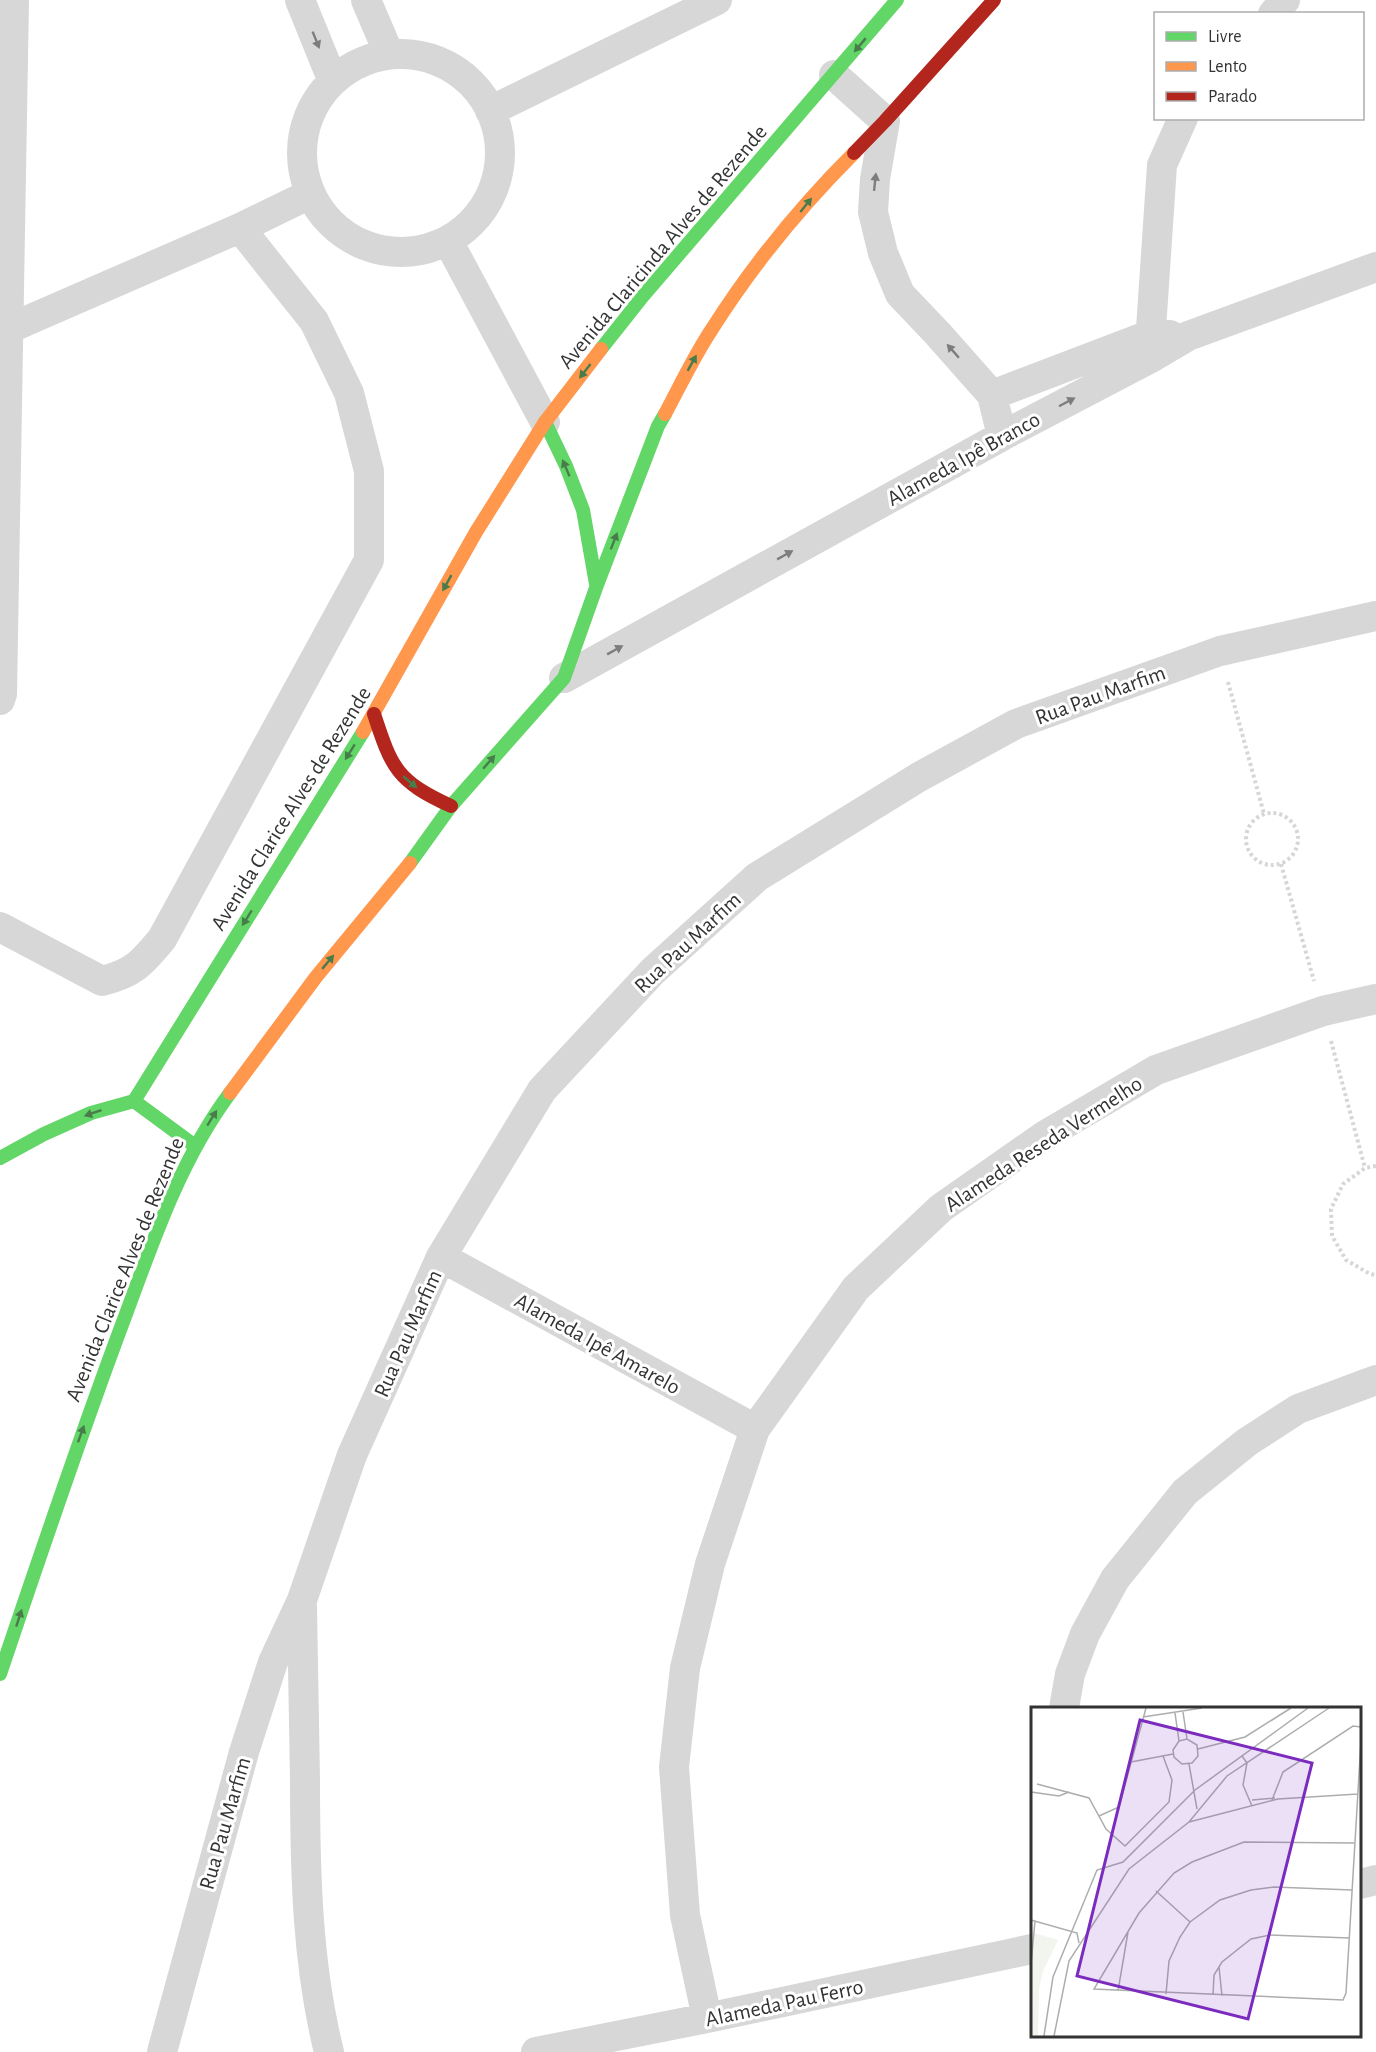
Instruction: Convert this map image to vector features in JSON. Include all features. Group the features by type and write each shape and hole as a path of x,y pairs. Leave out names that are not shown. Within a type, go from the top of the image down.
{"street":[{"path":"0,700 14,0"},
{"path":"300,0 332,79"},
{"path":"366,0 388,54"},
{"path":"490,111 717,0"},
{"name":"Avenida Claricinda Alves de Rezende","path":"476,532 545,422 643,296 897,0"},
{"path":"374,714 385,747 398,771 412,786 451,806 564,678 658,426 710,331 762,259 824,183 885,121 994,0"},
{"path":"1275,12 1285,0"},
{"path":"388,54 416,55 446,65 472,84 490,111 499,134 500,159 495,184 484,207 468,226 448,241 423,250 395,252 368,247 344,235 324,217 310,194 302,163 304,130 317,100 332,79 360,63 388,54"},
{"path":"834,75 885,121"},
{"path":"992,395 1150,346 1162,165 1182,120"},
{"path":"885,121 875,179 873,212 883,253 900,294 992,395 1002,436"},
{"path":"8,329 240,228 310,194"},
{"path":"0,927 102,981 121,976 142,963 162,939 369,560 369,471 349,393 314,321 240,228"},
{"path":"448,241 545,422 566,466 583,510 597,585"},
{"name":"Alameda Ipê Branco","path":"564,678 1002,436 1150,346 1188,336 1376,267"},
{"name":"Avenida Clarice Alves de Rezende","path":"134,1101 374,714 476,532"},
{"name":"Rua Pau Marfim","path":"162,2052 244,1752 273,1662 302,1600 352,1455 441,1257 542,1090 653,971 757,877 919,777 1016,724 1220,651 1376,616"},
{"name":"Avenida Clarice Alves de Rezende","path":"0,1674 80,1436 152,1245 195,1146 219,1108 316,977 411,862 451,806"},
{"name":"Alameda Reseda Vermelho","path":"707,2018 685,1915 674,1767 685,1668 707,1575 755,1429 856,1288 941,1208 1044,1136 1156,1070 1323,1011 1376,999"},
{"path":"0,1158 44,1134 91,1113 134,1101 195,1146"},
{"name":"Alameda Ipê Amarelo","path":"441,1257 755,1429"},
{"path":"1064,1707 1070,1674 1085,1634 1115,1579 1185,1492 1247,1442 1298,1409 1376,1380"},
{"name":"Rua Pau Marfim","path":"302,1600 305,1853 314,1976 329,2052"},
{"path":"1361,1884 1376,1880"},
{"name":"Alameda Pau Ferro","path":"536,2052 1031,1949"}],"path":[{"path":"1220,651 1264,814"},
{"path":"1275,813 1287,817 1295,825 1299,837 1297,848 1291,858 1281,864 1269,866 1258,861 1250,853 1246,842 1247,831 1254,821 1264,814 1275,813"},
{"path":"1281,864 1365,1168"},
{"path":"1376,1166 1365,1168 1343,1184 1331,1209 1332,1236 1346,1260 1376,1275"}],"traffic: fast":[{"path":"601,349 643,296 897,0"},
{"path":"410,863 451,806 564,678 597,585 658,426 665,414"},
{"path":"545,422 566,466 583,510 596,584"},
{"path":"0,1158 44,1134 91,1113 134,1101 363,732"},
{"path":"0,1674 77,1448 158,1228 197,1145 230,1093"},
{"path":"134,1101 195,1146"}],"traffic: slow":[{"path":"665,414 705,339 744,282 796,215 854,153"},
{"path":"363,732 476,532 545,422 601,349"},
{"path":"230,1093 316,977 410,863"}],"traffic: jam":[{"path":"854,153 994,0"},
{"path":"374,714 386,748 399,771 419,789 451,806"}]}
